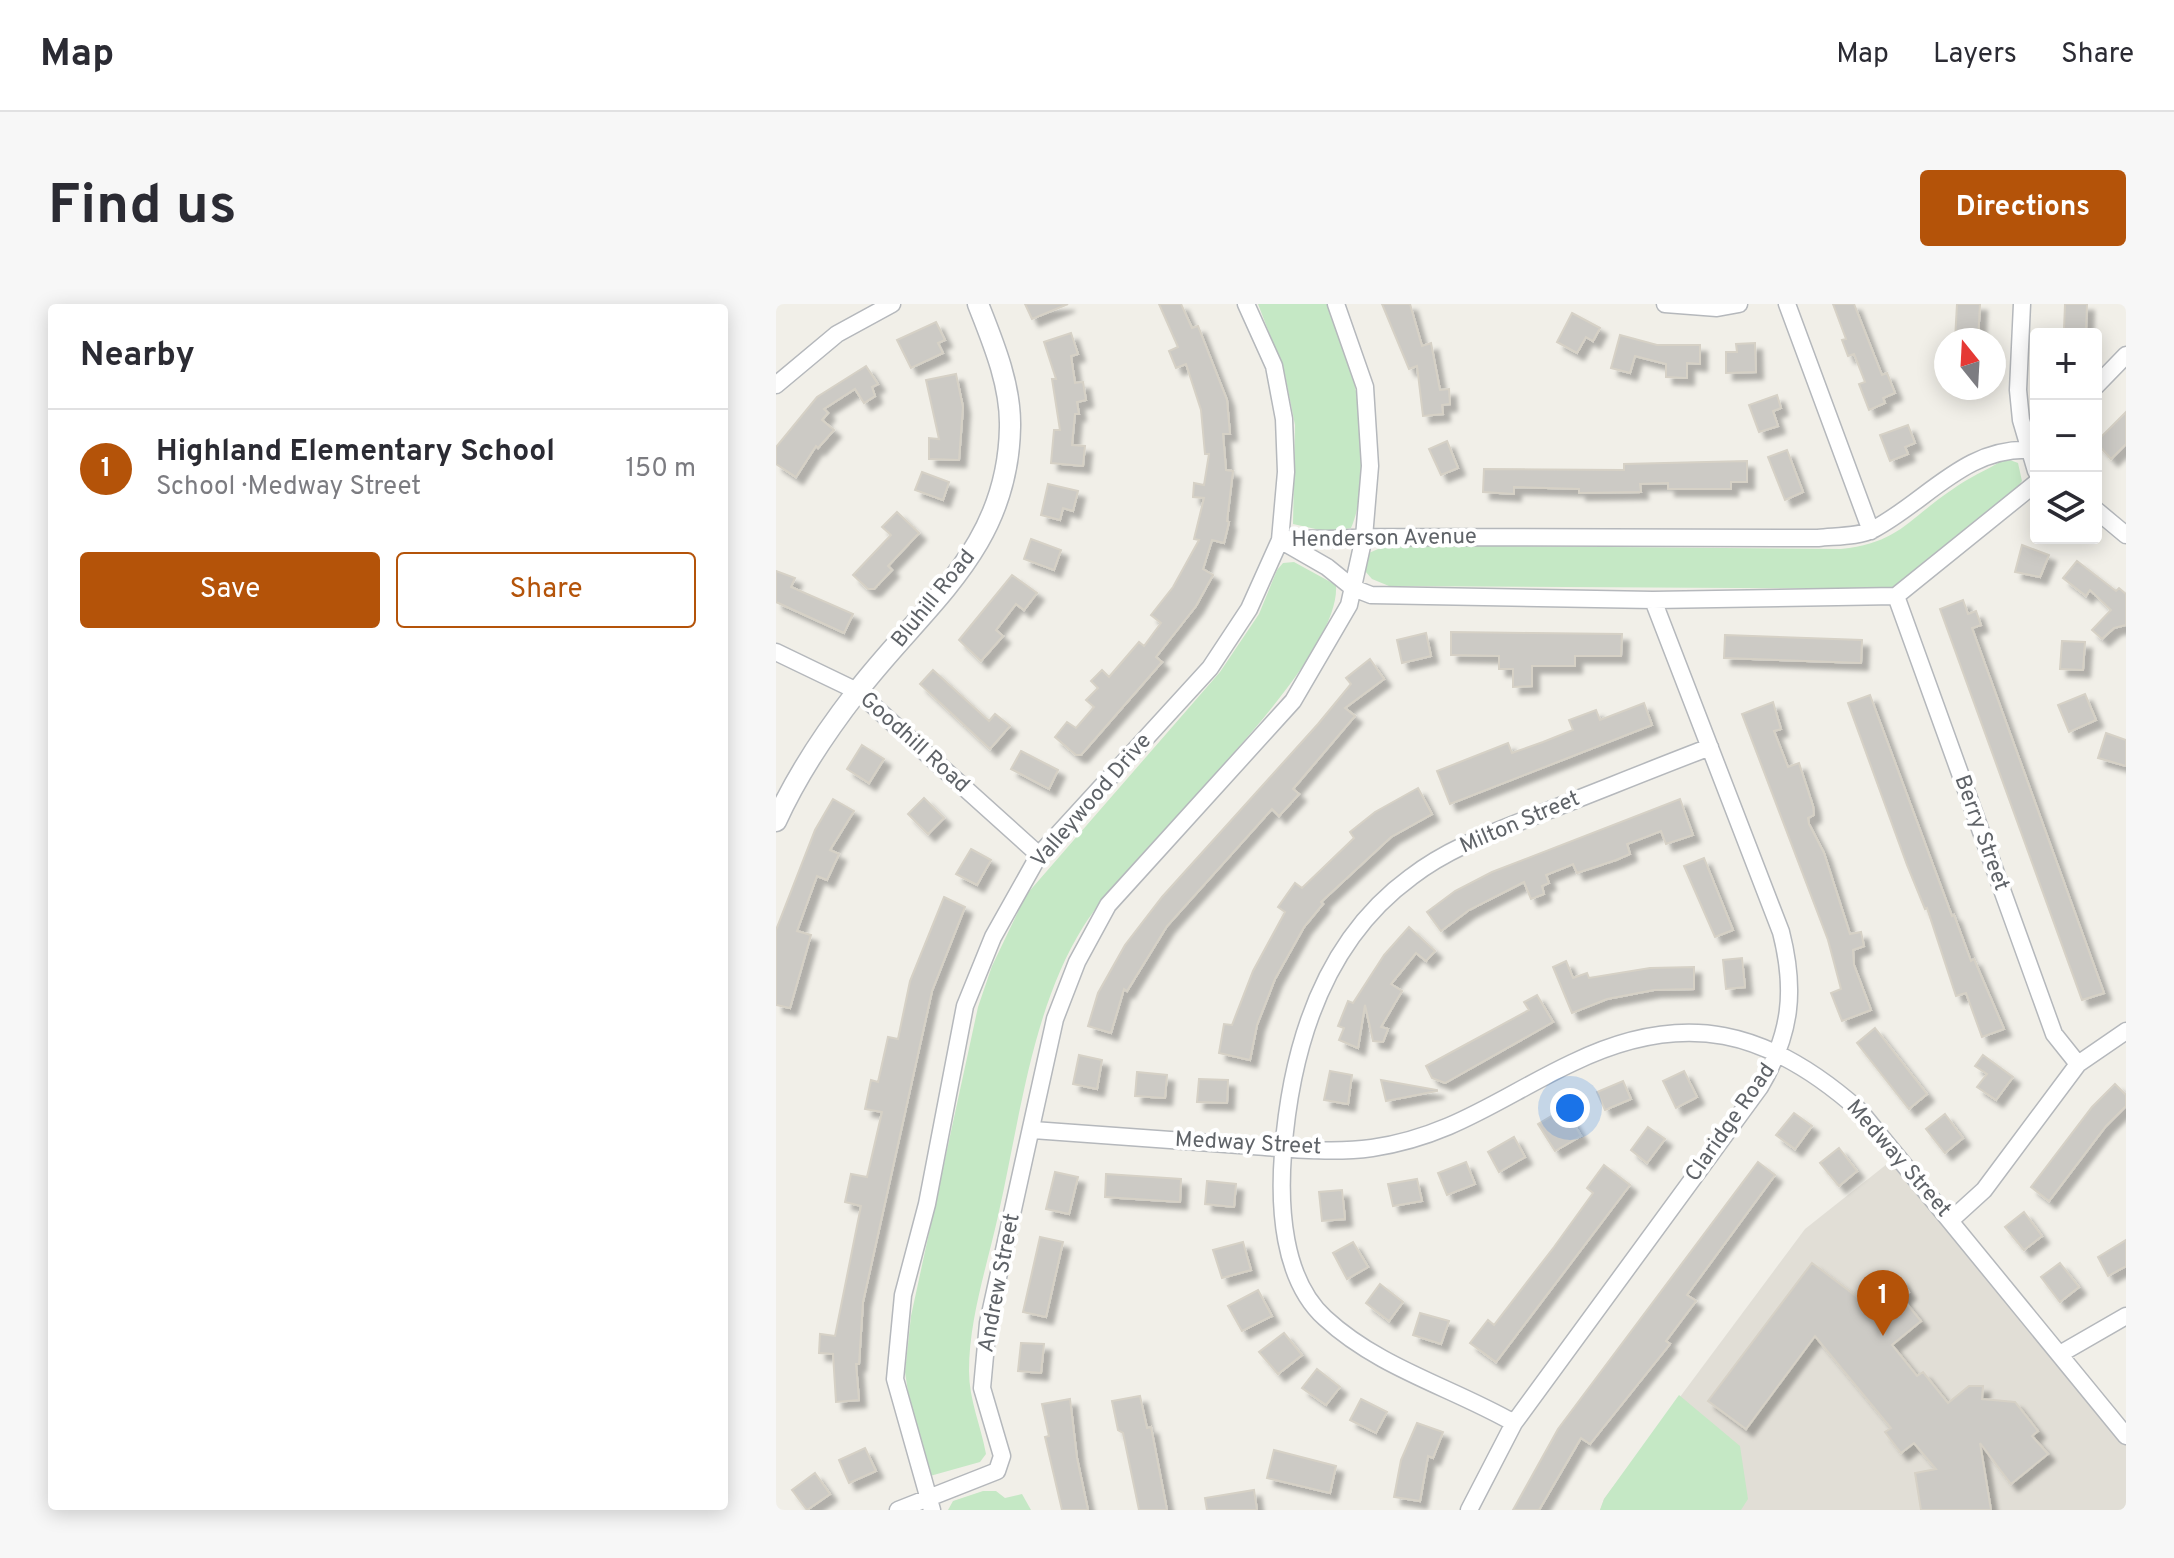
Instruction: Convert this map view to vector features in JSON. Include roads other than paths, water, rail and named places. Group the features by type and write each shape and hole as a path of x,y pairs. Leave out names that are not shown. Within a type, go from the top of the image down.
{"street":[{"path":"778,378 837,334 892,304"},
{"name":"Bluhill Road","path":"776,821 820,742 857,691 965,568 987,531 1001,497 1010,426 996,349 978,304"},
{"name":"Valleywood Drive","path":"929,1504 895,1379 903,1295 927,1204 965,1006 993,937 1039,855 1210,668 1249,609 1280,540 1286,472 1284,419 1274,366 1246,304"},
{"path":"1033,1130 1055,1019 1077,962 1108,905 1293,701 1349,605 1364,537 1370,466 1365,387 1336,304"},
{"path":"1665,304 1717,308 1739,304"},
{"path":"1787,304 1871,531"},
{"path":"2022,304 2018,390 2021,420 2030,439"},
{"path":"2102,380 2126,355"},
{"name":"Henderson Avenue","path":"1280,540 1303,538 1333,541 1364,537 1818,538 1871,531 1963,467 2006,448 2030,450"},
{"path":"1896,596 2030,488"},
{"path":"2102,515 2126,535"},
{"name":"Henderson Avenue","path":"1280,540 1327,567 1353,588 1371,595 1653,600 1896,596"},
{"name":"Berry Street","path":"1896,596 2054,1034 2078,1064"},
{"name":"Claridge Road","path":"1469,1510 1514,1423 1760,1087 1780,1052 1789,1009 1788,960 1781,932 1653,600"},
{"name":"Goodhill Road","path":"776,652 857,691 1039,855"},
{"name":"Milton Street","path":"1514,1423 1381,1361 1322,1316 1304,1287 1289,1252 1281,1194 1294,1065 1315,997 1352,935 1410,877 1466,843 1710,747"},
{"path":"1951,1220 1984,1190 2078,1064 2126,1031"},
{"name":"Medway Street","path":"1033,1130 1284,1148 1371,1148 1463,1123 1572,1063 1625,1041 1674,1033 1712,1034 1780,1052 1825,1080 1860,1111 2126,1436"},
{"name":"Andrew Street","path":"898,1510 929,1504 949,1489 997,1471 1002,1456 982,1388 988,1323 1033,1130"},
{"path":"2060,1354 2126,1316"}],"place":[{"name":"Highland Elementary School","path":"1883,1336"}]}
